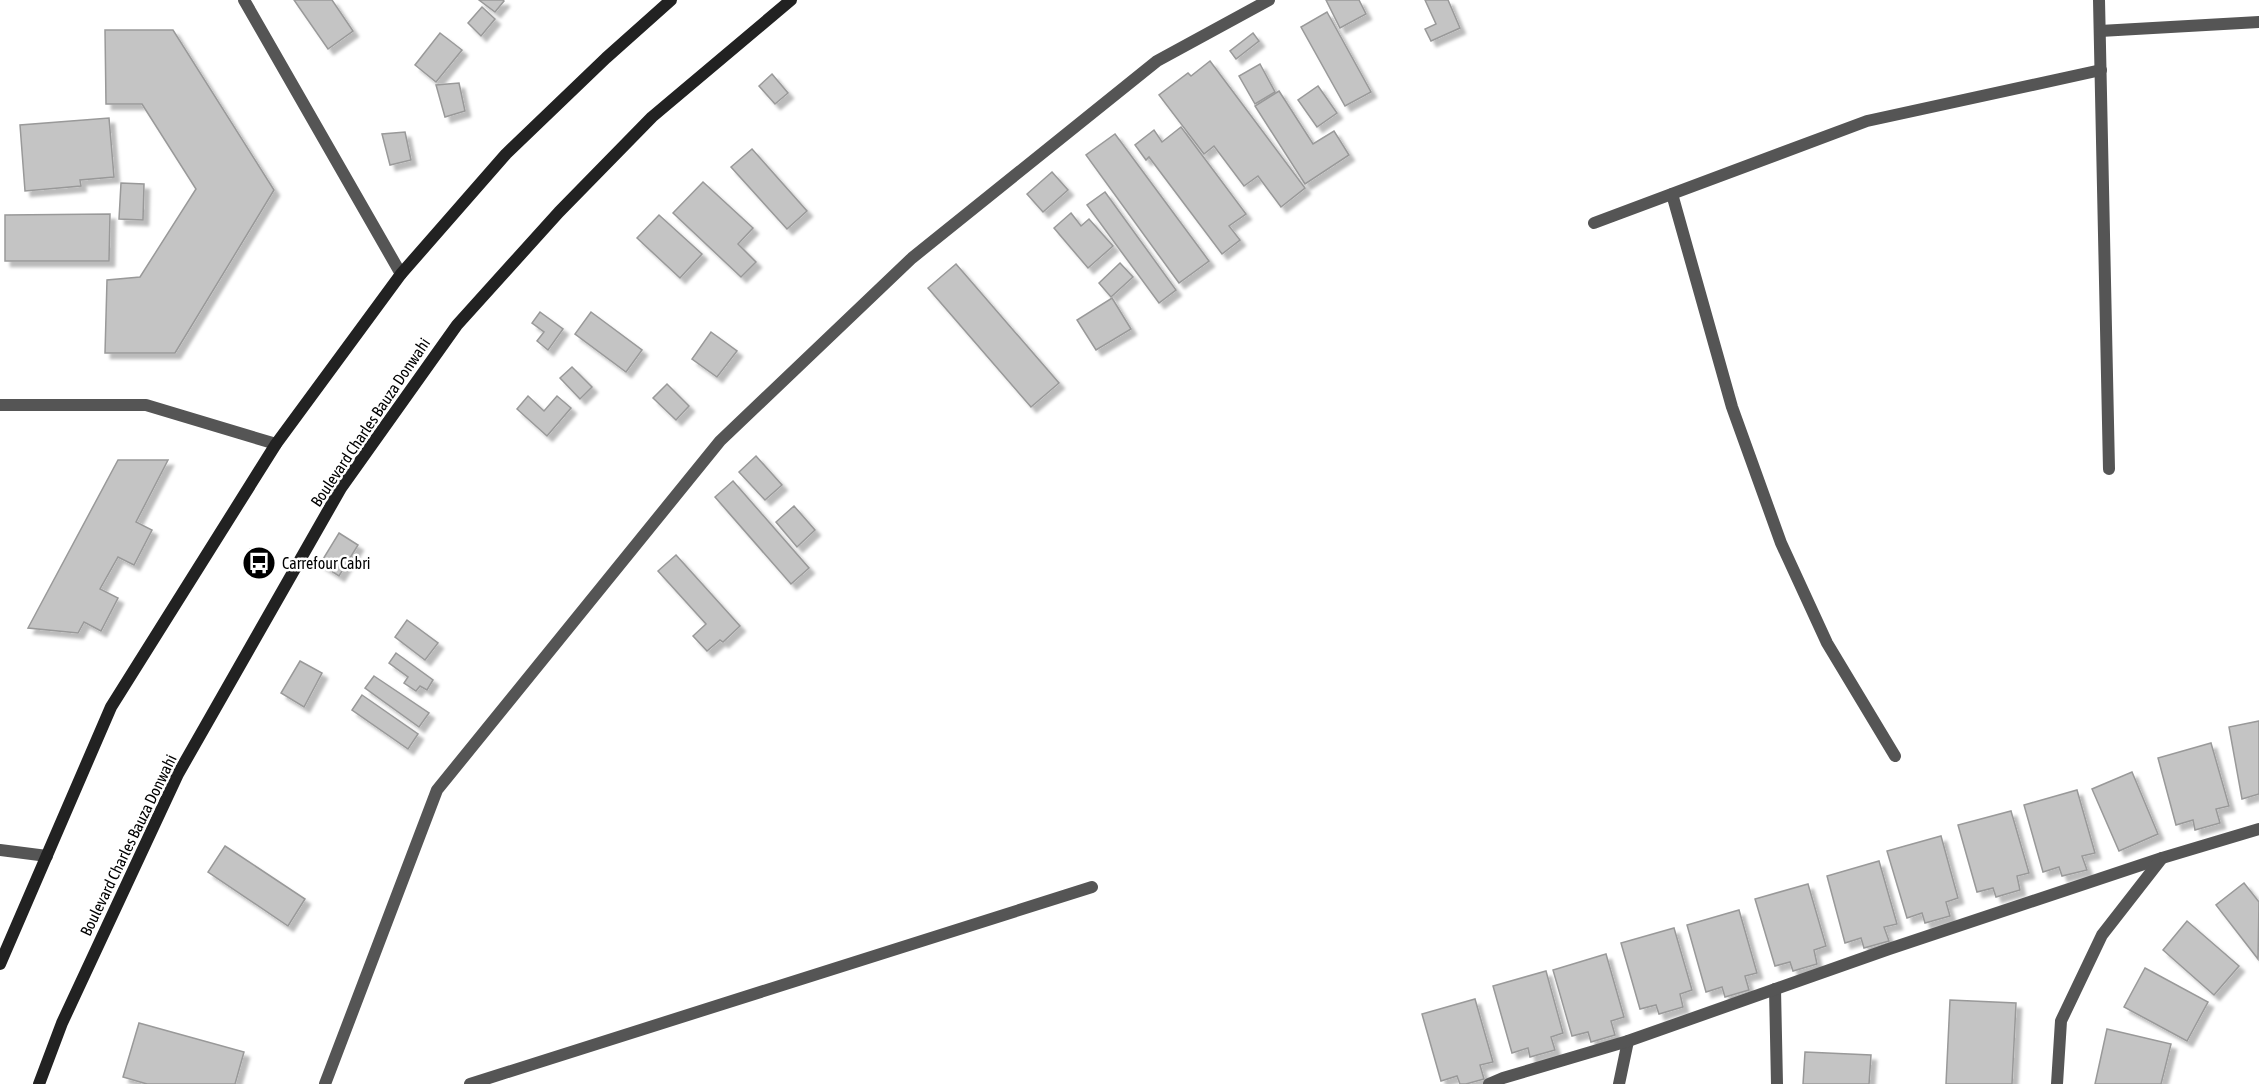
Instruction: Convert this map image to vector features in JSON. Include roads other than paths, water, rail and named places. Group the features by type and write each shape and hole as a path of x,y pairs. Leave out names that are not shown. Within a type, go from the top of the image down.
{"main road":[{"path":"0,964 111,707 276,444 401,274 506,153 671,0"},
{"name":"Boulevard Charles Bauza Donwahi","path":"39,1084 62,1023 178,774 341,488 457,325 559,212 652,117 791,0"}],"street":[{"path":"244,0 401,274"},
{"path":"325,1084 437,790 720,441 912,258 949,228 1157,61 1269,0"},
{"path":"2099,0 2109,469"},
{"path":"2100,31 2259,22"},
{"path":"1594,223 1867,121 2101,70"},
{"path":"1672,194 1732,407 1781,543 1827,643 1895,756"},
{"path":"0,405 146,405 276,444"},
{"path":"1489,1084 1628,1041 1774,989 2162,858 2259,829"},
{"path":"0,850 47,856"},
{"path":"2057,1084 2061,1021 2102,935 2162,858"},
{"path":"470,1084 1092,887"},
{"path":"1774,989 1777,1084"},
{"path":"1619,1084 1628,1041"}],"place":[{"name":"Carrefour Cabri","path":"259,563"}]}
